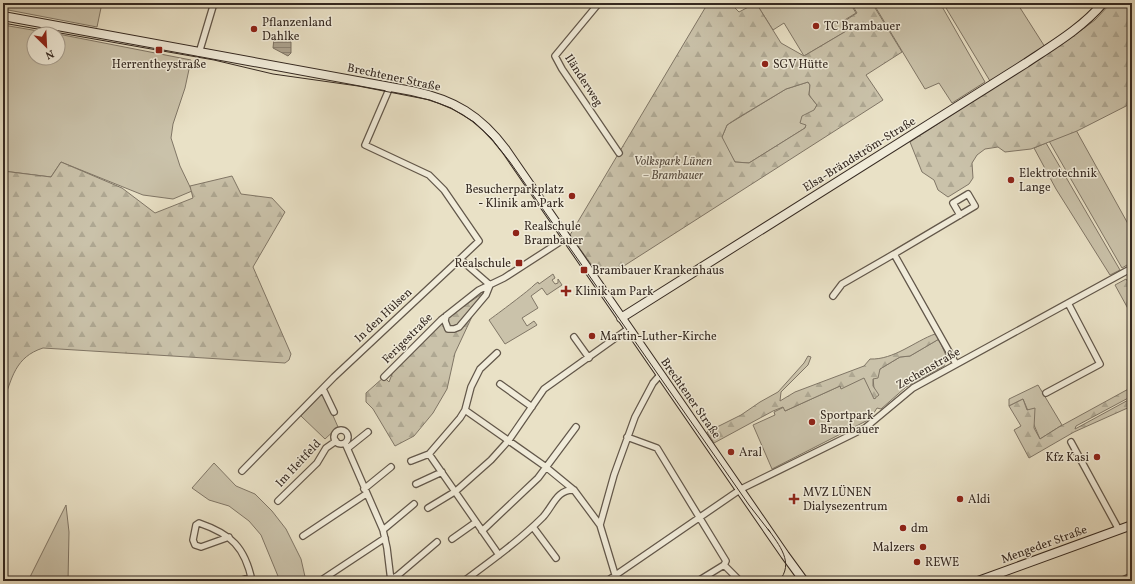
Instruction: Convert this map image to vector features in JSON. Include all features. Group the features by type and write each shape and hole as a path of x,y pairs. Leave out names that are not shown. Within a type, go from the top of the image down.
{"main road":[{"name":"Elsa-Brändström-Straße","path":"621,318 1026,63 1070,33 1091,16 1103,3"},
{"name":"Brechtener Straße","path":"3,16 390,87 445,100 460,107 480,121 506,150 628,329 804,581"},
{"name":"Mengeder Straße","path":"978,581 1132,525"}],"street":[{"path":"199,52 214,3"},
{"name":"Iländerweg","path":"599,3 555,56 562,69 619,153"},
{"name":"In den Hülsen","path":"242,471 323,389 479,241 444,190 429,175 364,145 390,87"},
{"path":"834,296 842,284 960,215"},
{"name":"Ferigestraße","path":"384,377 446,316 479,290 490,285 566,238"},
{"path":"894,254 956,364"},
{"path":"460,259 490,285"},
{"name":"Zechenstraße","path":"607,581 616,578 699,517 740,490 865,428 904,393 1132,268"},
{"name":"Ferigestraße","path":"446,316 445,325 448,329 454,329 463,322 478,305 490,290 490,285"},
{"path":"1046,393 1100,364 1068,303"},
{"path":"428,508 456,491 478,473 509,440 544,389 628,329"},
{"path":"574,337 589,358"},
{"path":"411,461 429,454 445,438 465,410 471,387 480,369 497,353"},
{"path":"600,525 627,437 635,417 647,393 660,375"},
{"path":"500,384 532,407"},
{"path":"323,389 334,412"},
{"path":"465,410 546,467 574,490 600,525 616,578"},
{"path":"482,531 538,478 576,427"},
{"name":"Im Heitfeld","path":"336,442 335,433 342,430 348,435 347,445 365,492 383,530 389,581 437,542"},
{"path":"347,445 368,432"},
{"path":"627,437 657,448 725,563 737,580"},
{"name":"Im Heitfeld","path":"336,442 347,445"},
{"name":"Im Heitfeld","path":"278,501 317,463 326,448 336,442"},
{"path":"1071,442 1119,530"},
{"path":"429,454 499,555"},
{"path":"303,536 365,492 391,467"},
{"path":"416,484 442,472"},
{"path":"464,581 533,527 566,490 574,490"},
{"path":"383,530 414,504"},
{"path":"452,539 476,522"},
{"path":"229,537 201,547 195,545 193,540 196,525 198,523 218,530 229,537 247,560 252,579 239,581"},
{"path":"533,527 556,558"},
{"path":"320,581 385,538"},
{"path":"698,581 725,563"},
{"path":"1122,581 1132,576"}],"green space":[{"path":"3,3 102,3 97,27 3,9"},
{"name":"Volkspark Lünen – Brambauer","path":"708,3 730,3 739,12 756,3 781,43 804,56 848,30 843,22 857,13 851,3 872,3 902,52 866,75 883,100 616,271 613,267 599,275 570,235","holes":["808,82 810,85 809,95 817,105 814,110 802,116 800,123 806,125 805,128 749,163 735,162 722,137 727,125 786,89"]},
{"name":"TC Brambauer","path":"756,3 850,3 856,13 843,21 848,30 804,56 784,23 773,30"},
{"path":"873,3 940,3 985,82 952,103 939,83 925,89"},
{"path":"943,3 1017,3 1045,47 1025,61 990,81"},
{"path":"1111,3 1132,3 1132,103 1077,131 1031,149 1005,152 998,147 985,149 977,155 972,163 973,178 969,184 948,197 938,190 934,180 922,172 910,142 1072,37 1095,20"},
{"path":"3,25 26,29 26,66 66,66 66,36 191,60 185,88 173,124 171,138 180,166 192,191 173,199 143,195 61,162 51,177 3,171"},
{"path":"808,82 810,85 809,95 817,105 805,128 749,163 735,162 722,137 727,125 786,89"},
{"path":"1076,130 1132,231 1132,262 1122,268 1049,141"},
{"path":"1046,143 1120,270 1110,275 1056,189 1034,148"},
{"path":"61,162 122,188 155,213 193,198 190,186 232,176 241,194 272,198 285,212 253,267 291,354 289,360 285,363 43,348 26,357 20,363 12,377 3,403 3,171 51,177"},
{"path":"553,274 555,278 552,280 555,284 558,283 558,279 562,285 547,295 542,288 531,296 538,308 522,318 527,326 534,321 537,325 505,344 489,320 538,282 539,284"},
{"path":"1126,279 1132,288 1132,316 1115,285"},
{"path":"483,293 455,353 447,389 433,413 414,436 395,446 373,409 366,402 366,393 384,377 389,382 394,369 442,321"},
{"path":"935,334 939,339 910,356 900,357 880,369 878,378 873,379 873,386 879,395 874,399 864,378 841,389 840,386 785,411 783,407 773,411 714,443 707,432 741,415 778,392 804,363 808,356 811,357 808,365 781,392 780,401 795,392 864,366 870,359 896,353"},
{"name":"Sportpark Brambauer","path":"939,339 947,358 944,366 906,387 881,409 877,408 870,419 772,469 753,425 775,415 774,412 784,407 785,411 840,386 842,388 864,377 875,399 873,378 880,369 900,357 910,356"},
{"path":"1038,385 1062,425 1040,439 1023,399 1009,406 1009,399"},
{"path":"1132,387 1132,396 1076,426 1075,429 1132,398 1132,406 1074,432 1029,458 1014,430 1021,426 1009,406 1023,399 1027,410 1035,408 1034,428 1040,439"},
{"path":"323,393 338,427 325,439 301,416"},
{"path":"214,463 236,486 255,494 272,511 286,529 301,559 306,581 280,581 261,535 249,521 229,506 209,500 192,488"},
{"path":"66,505 69,532 68,581 28,581"}],"shaded area":[{"path":"279,36 288,39 291,42 291,53 288,56 273,48 274,38"}],"tram line":[{"path":"3,23 214,60 273,74 358,86 430,100 451,108 474,122 491,138 510,162 749,505 770,532"},
{"path":"768,529 784,554 786,568 779,581"}],"place":[{"name":"TC Brambauer","path":"816,26"},
{"name":"Pflanzenland Dahlke","path":"254,29"},
{"name":"Herrentheystraße","path":"159,50"},
{"name":"SGV Hütte","path":"765,64"},
{"name":"Elektrotechnik Lange","path":"1011,180"},
{"name":"Besucherparkplatz - Klinik am Park","path":"572,196"},
{"name":"Realschule Brambauer","path":"516,233"},
{"name":"Realschule","path":"519,263"},
{"name":"Brambauer Krankenhaus","path":"584,270"},
{"name":"Klinik am Park","path":"566,291"},
{"name":"Martin-Luther-Kirche","path":"592,336"},
{"name":"Sportpark Brambauer","path":"812,422"},
{"name":"Aral","path":"731,452"},
{"name":"Kfz Kasi","path":"1097,457"},
{"name":"MVZ LÜNEN Dialysezentrum","path":"794,499"},
{"name":"Aldi","path":"960,499"},
{"name":"dm","path":"903,528"},
{"name":"Malzers","path":"923,547"},
{"name":"REWE","path":"917,562"}]}
